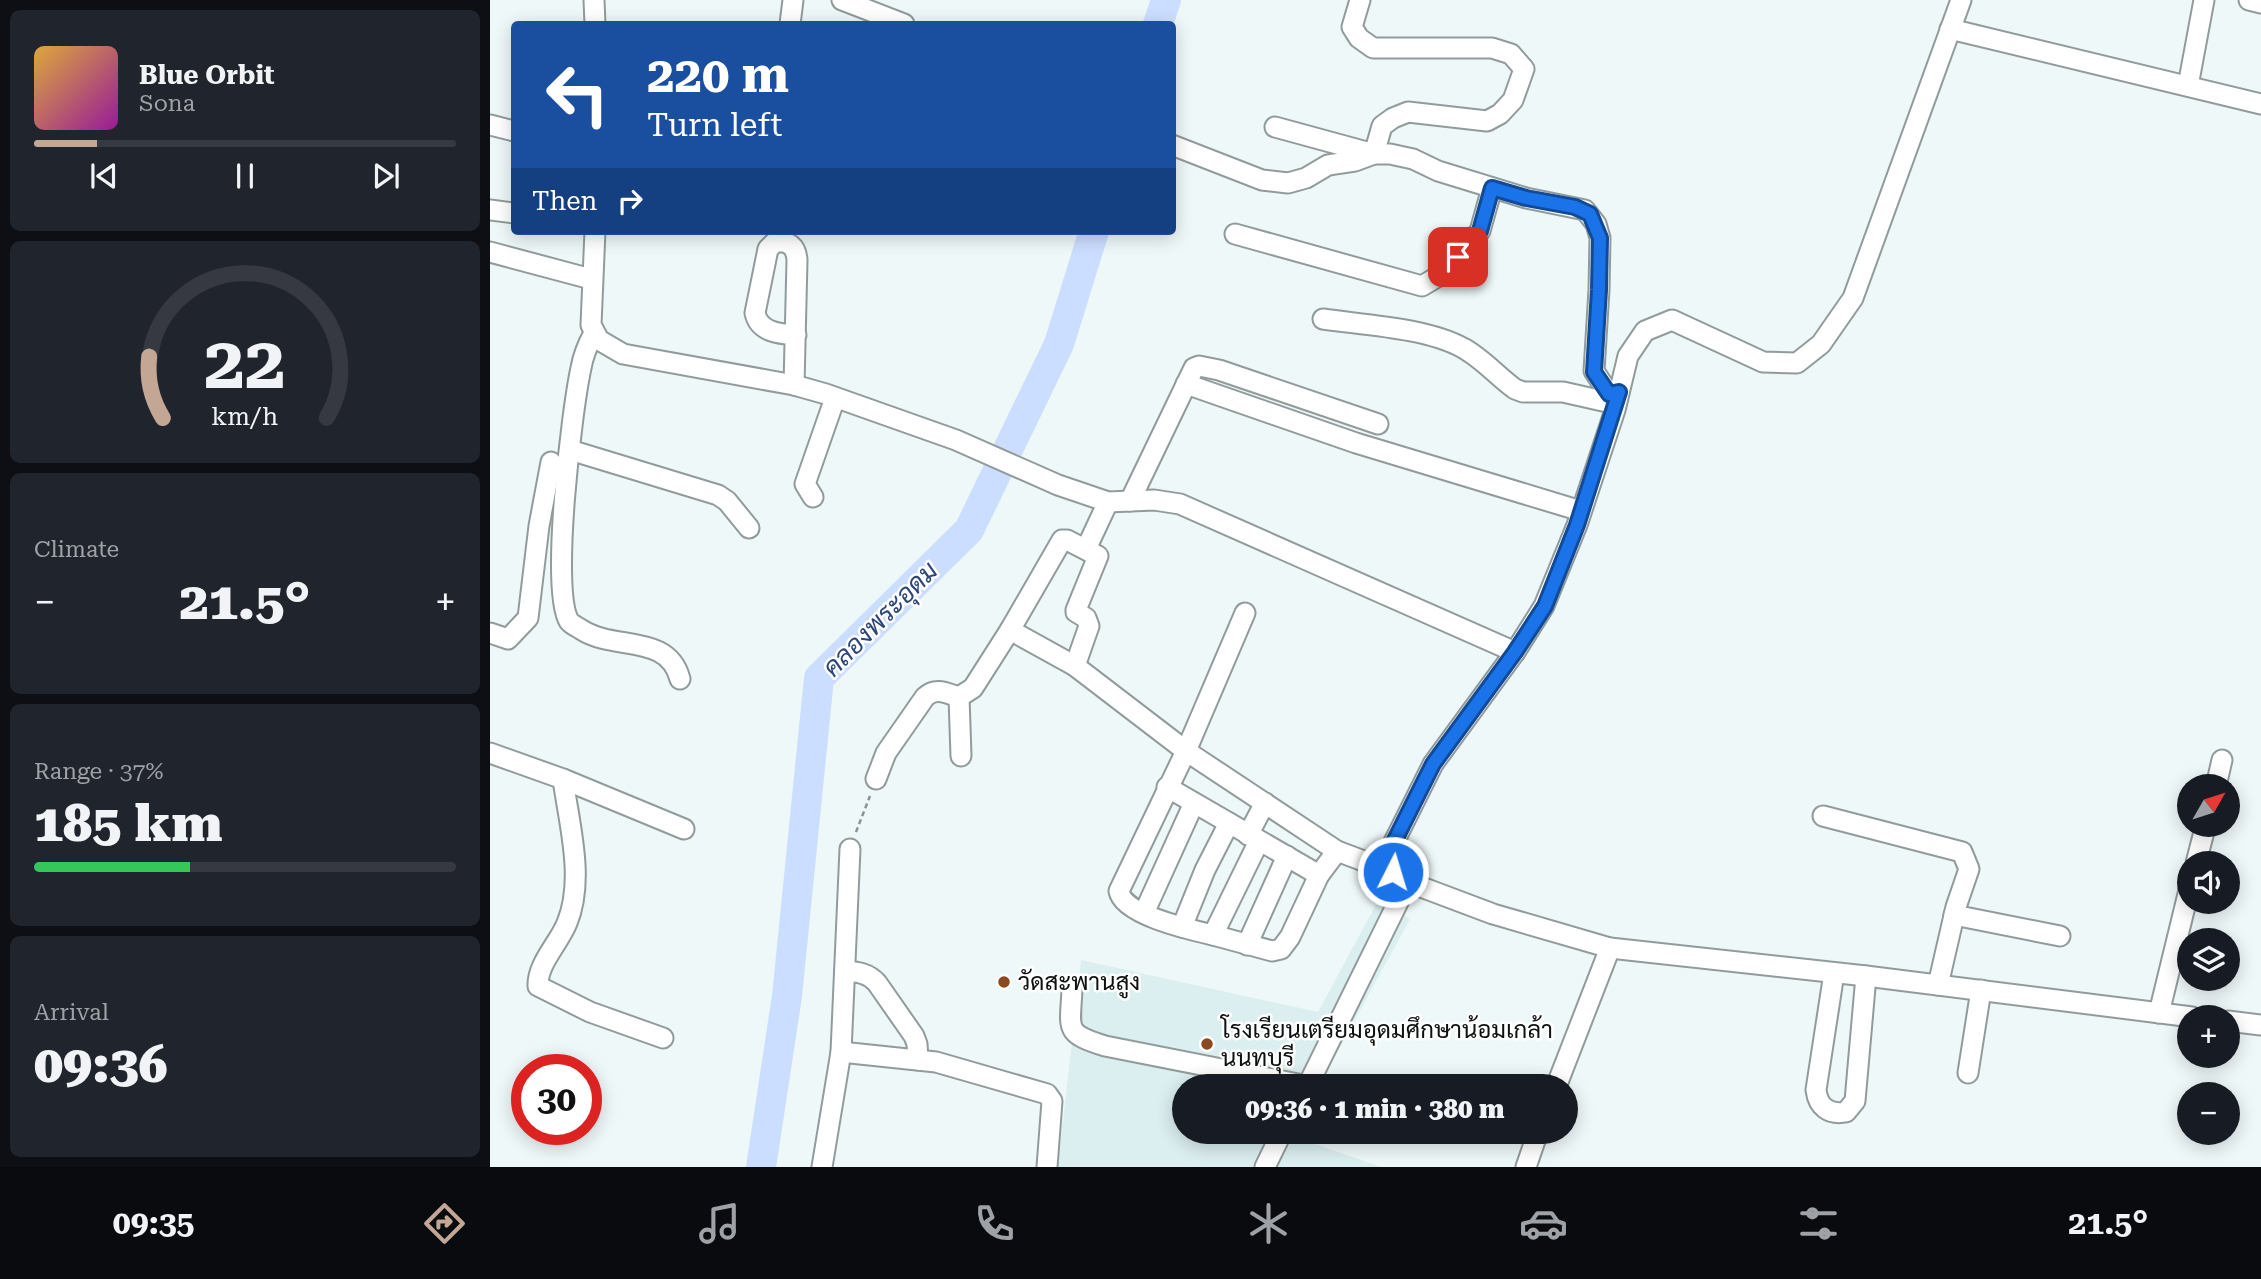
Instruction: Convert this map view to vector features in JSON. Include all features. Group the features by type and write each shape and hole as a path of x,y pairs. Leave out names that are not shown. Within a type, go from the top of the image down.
{"street":[{"path":"594,0 594,21"},
{"path":"790,21 793,0"},
{"path":"842,0 896,21"},
{"path":"1360,0 1352,27 1366,45 1373,48 1492,48 1511,54 1524,69 1513,100 1500,114 1487,121 1408,112 1382,126 1374,154"},
{"path":"1313,1074 1400,877 1390,850 1433,764 1515,652 1545,606 1581,511 1628,356 1644,331 1672,320 1763,362 1797,363 1821,344 1853,298 1961,0"},
{"path":"2188,86 2204,0"},
{"path":"2249,0 2261,3"},
{"path":"1951,29 2261,104"},
{"path":"490,125 511,130"},
{"path":"1275,127 1374,154 1413,159 1438,172 1526,198 1575,207 1590,214 1600,238 1594,372 1609,394 1617,398"},
{"path":"1176,147 1262,180 1288,183 1306,178 1328,165 1355,161 1374,154"},
{"path":"1235,234 1422,286 1442,274 1480,231 1492,188"},
{"path":"490,209 511,212"},
{"path":"595,235 592,325 594,333 606,345 623,354 794,384 956,440 1058,485 1108,502 1154,500 1180,504 1515,652"},
{"path":"490,252 592,279"},
{"path":"1323,319 1446,340 1466,349 1515,389 1524,392 1563,392 1617,398"},
{"path":"594,333 581,367 570,450 561,578 564,605 570,623 603,639 632,643 662,653 676,664 680,678"},
{"path":"794,384 796,335"},
{"path":"1130,501 1194,368 1199,366 1219,370 1378,424"},
{"path":"1186,384 1356,443 1581,511"},
{"path":"813,497 806,484 835,398"},
{"path":"570,450 718,495 737,512 749,528"},
{"path":"490,633 508,639 528,618 539,526 551,462"},
{"path":"1086,550 1108,502"},
{"path":"959,697 973,688 1010,630 1059,542 1067,540 1098,556 1076,610 1086,618 1088,626 1075,666"},
{"path":"1245,613 1186,751 1119,891 1125,902 1144,913 1182,927 1272,951 1281,949 1290,937 1320,875 1337,851"},
{"path":"1010,630 1075,666 1186,751 1337,851 1493,914 1610,948 1866,976 2177,1015"},
{"path":"876,779 886,753 925,697 937,690 959,697"},
{"path":"959,697 961,756"},
{"path":"490,753 563,779 684,829"},
{"path":"2219,774 2222,760"},
{"path":"563,779 575,884 567,923 540,974 538,986 590,1012 663,1038"},
{"path":"1167,787 1320,875"},
{"path":"1144,913 1194,803"},
{"path":"1213,935 1254,838 1265,803"},
{"path":"1823,816 1962,852 1969,869 1954,915 1938,985"},
{"path":"1182,927 1205,870 1229,823"},
{"path":"822,1167 841,1052 850,849"},
{"path":"1247,945 1287,856"},
{"path":"2159,1013 2183,914"},
{"path":"1954,915 2060,936"},
{"path":"1561,1074 1610,948"},
{"path":"845,971 860,972 877,984 914,1036 918,1060"},
{"path":"1834,973 1816,1090 1817,1100 1822,1106 1836,1113 1846,1112 1855,1101 1866,976"},
{"path":"1072,990 1070,1027 1084,1040 1247,1074"},
{"path":"1968,1073 1981,990"},
{"path":"2240,1022 2261,1025"},
{"path":"841,1052 936,1062 1047,1094 1052,1101 1047,1167"},
{"path":"1265,1167 1276,1144"},
{"path":"1526,1167 1534,1144"}],"path":[{"path":"850,849 876,779"}],"shaded area":[{"name":"โรงเรียนเตรียมอุดมศึกษาน้อมเกล้า นนทบุรี","path":"1379,899 1410,919 1325,1074 1172,1074 1172,1144 1315,1144 1381,1167 1058,1167 1081,960 1318,1012"}],"waterway":[{"name":"คลองพระอุดม","path":"1159,21 1166,0"},
{"name":"คลองพระอุดม","path":"761,1167 787,996 819,678 969,530 1059,344 1093,235"}],"place":[{"name":"วัดสะพานสูง","path":"1004,982"},
{"name":"โรงเรียนเตรียมอุดมศึกษาน้อมเกล้า นนทบุรี","path":"1207,1044"}],"route":[{"path":"1393,872 1390,850 1433,764 1515,652 1545,606 1577,525 1619,392 1609,394 1594,372 1600,238 1590,214 1575,207 1526,198 1492,188 1480,231 1458,257"}]}
